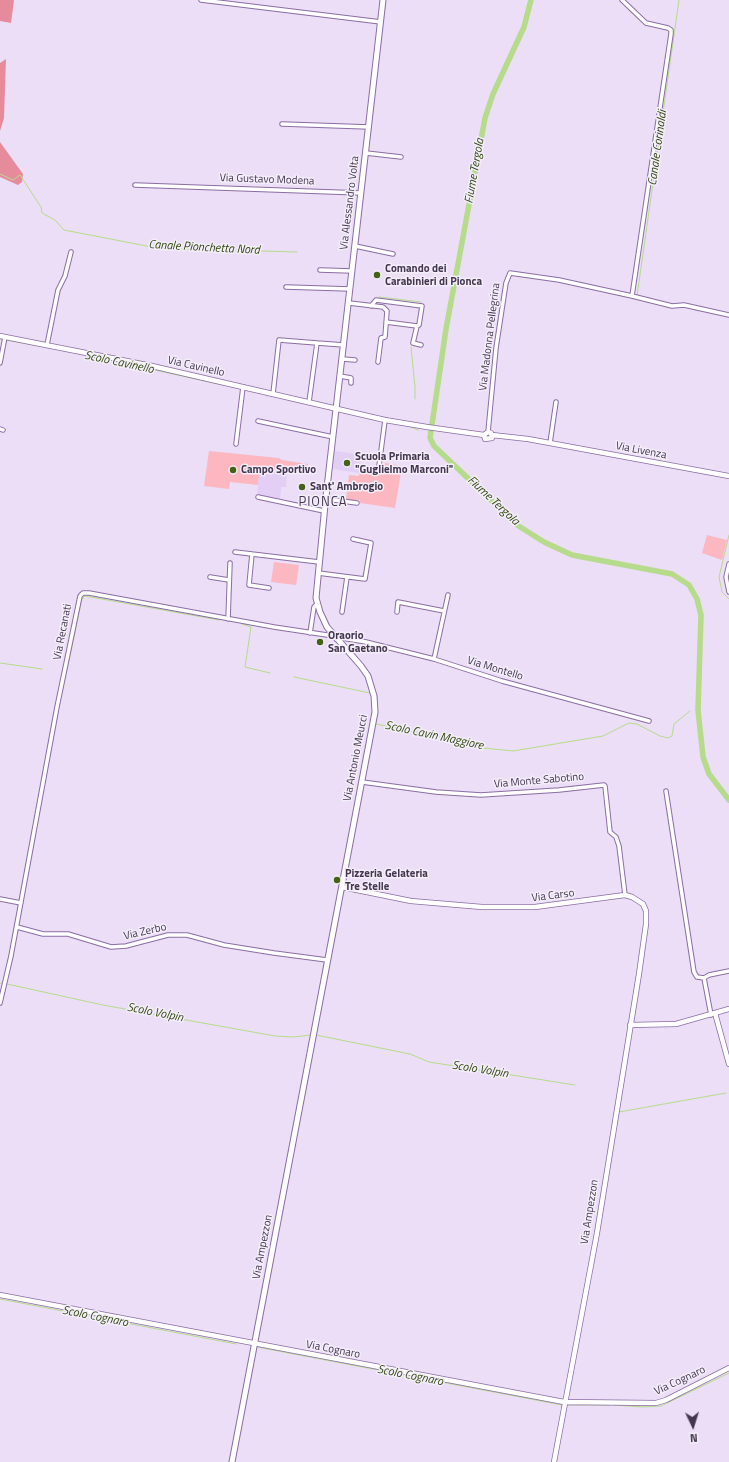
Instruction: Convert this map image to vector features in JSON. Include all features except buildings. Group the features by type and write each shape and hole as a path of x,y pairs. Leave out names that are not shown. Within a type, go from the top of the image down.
{"main road":[{"name":"Via Alessandro Volta","path":"336,408 383,0"},
{"name":"Via Antonio Meucci","path":"313,1035 374,712 374,696 371,683 364,671 332,634 323,620 317,604 319,562 336,408"},
{"name":"Via Ampezzon","path":"232,1462 313,1035"}],"street":[{"path":"201,0 381,22"},
{"path":"622,0 646,23 671,30 632,296"},
{"path":"282,124 369,127"},
{"path":"366,153 401,157"},
{"name":"Via Gustavo Modena","path":"135,185 361,193"},
{"path":"355,246 393,254"},
{"path":"48,345 58,290 65,276 71,252"},
{"path":"320,270 352,271"},
{"name":"Via Madonna Pellegrina","path":"488,434 496,348 506,283 510,273 559,280 672,306 689,306 729,315"},
{"path":"286,286 350,289"},
{"path":"371,306 376,300 420,306 422,308 419,325 417,326 413,343 421,345"},
{"path":"349,303 385,308 387,313 385,336 381,338 378,362"},
{"path":"386,322 417,326"},
{"name":"Via Cavinello","path":"0,363 3,338 48,345 336,408"},
{"path":"273,394 279,340 344,345"},
{"path":"309,402 317,343"},
{"path":"342,358 355,360"},
{"path":"340,376 352,378 351,383"},
{"path":"236,444 243,387"},
{"path":"550,443 556,402"},
{"name":"Via Livenza","path":"336,408 385,420 427,428 488,434 550,443 729,476"},
{"path":"379,466 385,420"},
{"path":"258,421 333,437"},
{"path":"258,497 324,511"},
{"path":"326,499 357,503"},
{"path":"318,573 364,579 371,543 353,539"},
{"path":"234,552 319,562"},
{"path":"252,554 249,585 269,588"},
{"path":"228,619 230,564"},
{"path":"729,564 726,583 729,592"},
{"path":"210,577 229,580"},
{"path":"342,612 347,577"},
{"name":"Via Recanati","path":"20,904 80,596 83,593 310,633 332,634"},
{"path":"434,659 448,595"},
{"path":"397,612 398,602 444,611"},
{"path":"310,633 314,608 317,604"},
{"name":"Via Montello","path":"336,639 342,638 366,642 434,659 502,681 649,721"},
{"name":"Via Monte Sabotino","path":"362,782 436,792 481,795 559,790 604,785 610,832 616,837 619,846 625,895"},
{"path":"666,791 694,972 697,977 704,978 709,975 729,971"},
{"name":"Via Carso","path":"342,887 404,900 482,908 535,907 625,895"},
{"path":"625,895 632,897 643,904 646,911 646,924 630,1025 676,1024 729,1009"},
{"path":"0,899 20,904 17,927 0,1002"},
{"name":"Via Zerbo","path":"17,927 43,934 68,934 111,947 126,946 168,935 187,935 245,948 327,960"},
{"path":"704,978 713,1014 729,1064"},
{"name":"Via Ampezzon","path":"554,1462 564,1402 597,1233 630,1025"},
{"name":"Via Cognaro","path":"0,1295 564,1402 656,1403 666,1400 729,1368"}],"shaded area":[{"path":"0,0 14,0 11,23 0,21"},
{"path":"6,59 4,118 0,131 0,63"},
{"path":"0,142 23,174 22,182 18,185 0,177"},
{"name":"Campo Sportivo","path":"209,451 279,458 282,460 308,464 307,470 260,468 258,485 230,482 229,489 204,486"},
{"name":"Scuola Primaria \"Guglielmo Marconi\"","path":"335,451 356,454 356,456 361,457 359,473 333,469"},
{"path":"385,463 402,466 395,508 360,503 360,500 346,500 349,475 359,476 361,467 382,470"},
{"path":"260,468 287,470 286,487 281,487 280,500 257,495"},
{"path":"707,535 727,540 722,560 702,553"},
{"path":"274,562 299,565 296,585 271,582"}],"waterway":[{"name":"Fiume Tergola","path":"531,0 524,27 493,94 485,118 446,329 430,438 434,446 517,525 544,542 572,555 672,574 689,585 697,599 701,615 698,710 703,757 709,774 729,800"},
{"name":"Canale Corinaldi","path":"637,296 679,0"},
{"name":"Canale Pionchetta Nord","path":"0,174 13,180 20,175 41,207 42,213 55,220 64,230 157,248 297,252"},
{"name":"Canale Pionchetta Nord","path":"379,297 421,302"},
{"name":"Scolo Cavinello","path":"0,339 39,346"},
{"name":"Canale Pionchetta Nord","path":"411,347 415,399"},
{"name":"Scolo Cavinello","path":"123,363 223,385"},
{"name":"Canale Pionchetta Nord","path":"411,427 418,430"},
{"path":"729,535 719,577 722,592 729,599"},
{"name":"Scolo Cavin Maggiore","path":"66,674 82,599 85,596 219,620"},
{"name":"Scolo Cavin Maggiore","path":"242,624 251,627 245,667 270,673"},
{"name":"Scolo Cavin Maggiore","path":"0,663 42,669"},
{"name":"Scolo Cavin Maggiore","path":"294,677 370,693"},
{"name":"Scolo Cavin Maggiore","path":"377,695 376,724 437,736 473,747 513,751 603,736 629,723 637,724 660,736 668,738 672,736 674,724 690,711"},
{"name":"Scolo Volpin","path":"7,984 103,1005 275,1036 293,1037 311,1035"},
{"name":"Scolo Volpin","path":"316,1035 410,1054 429,1062 575,1085"},
{"name":"Scolo Volpin","path":"619,1112 726,1093"},
{"name":"Scolo Cognaro","path":"0,1299 236,1344"},
{"name":"Scolo Cognaro","path":"257,1347 562,1405"},
{"name":"Scolo Cognaro","path":"614,1405 643,1407 661,1406 729,1373"},
{"name":"Scolo Cognaro","path":"568,1405 610,1405"}],"place":[{"name":"Comando dei Carabinieri di Pionca","path":"377,275"},
{"name":"Scuola Primaria \"Guglielmo Marconi\"","path":"347,463"},
{"name":"Campo Sportivo","path":"233,470"},
{"name":"Sant' Ambrogio","path":"302,487"},
{"name":"Oraorio San Gaetano","path":"320,642"},
{"name":"Pizzeria Gelateria Tre Stelle","path":"337,880"}],"district":[{"name":"PIONCA","path":"323,503"}]}
